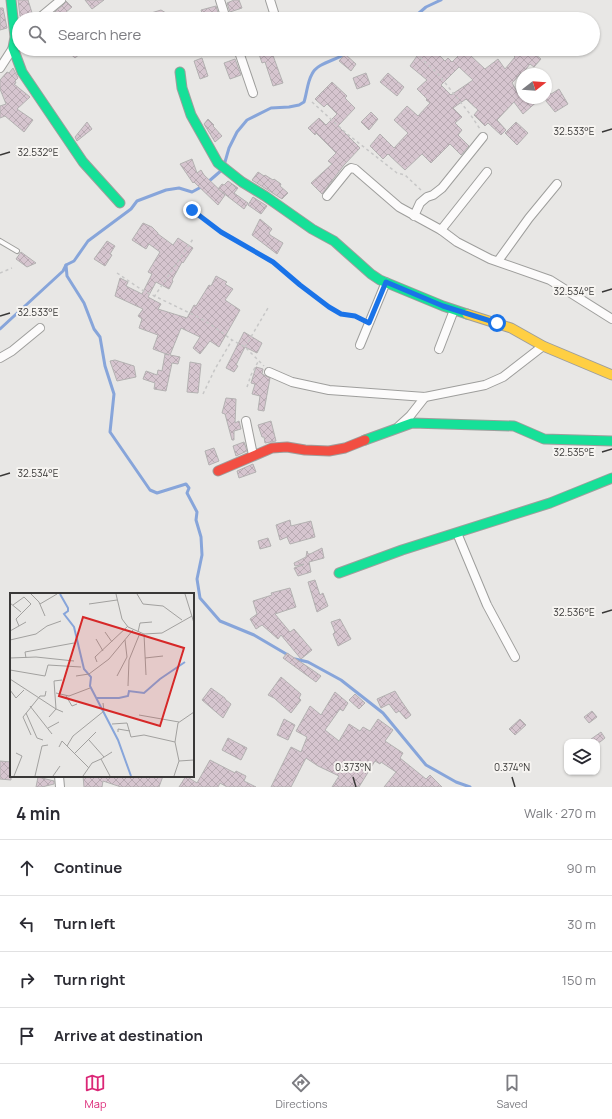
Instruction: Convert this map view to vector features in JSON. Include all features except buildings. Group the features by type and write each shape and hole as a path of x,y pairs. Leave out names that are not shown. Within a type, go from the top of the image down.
{"street":[{"path":"11,0 13,12"},
{"path":"46,12 61,0"},
{"path":"220,0 224,12"},
{"path":"270,0 274,12"},
{"path":"0,68 12,50"},
{"path":"16,56 22,72 83,162 120,203"},
{"path":"240,56 253,93"},
{"path":"180,72 182,88 192,115 218,163 242,182 334,242 371,274 386,282 454,310 511,328 543,346 612,375"},
{"path":"414,216 420,203 442,188 483,137"},
{"path":"327,196 351,168 355,169 399,207 441,230 457,242 490,259 557,283 594,309 612,319"},
{"path":"441,230 487,172"},
{"path":"498,261 529,218 557,184"},
{"path":"360,345 386,282"},
{"path":"438,349 454,310"},
{"path":"0,358 12,351 40,328"},
{"path":"269,372 292,382 329,390 425,397 485,385 503,378 543,346"},
{"path":"396,428 410,416 425,397"},
{"path":"246,421 253,455"},
{"path":"218,471 272,448 287,447 305,450 329,451 345,448 412,423 514,426 544,439 612,441"},
{"path":"339,573 402,550 550,503 612,478"},
{"path":"457,533 487,604 515,657"},
{"path":"59,777 60,787"}],"lane":[{"path":"0,241 17,251"}],"path":[{"path":"419,56 438,74 470,114 483,137"},
{"path":"312,102 346,133 398,173 405,175 427,197"},
{"path":"192,210 221,232 273,262 329,307 341,314 355,316 369,323"},
{"path":"154,297 193,240"},
{"path":"0,273 12,268"},
{"path":"117,273 154,297 200,318 216,328 232,340 245,347 269,372"},
{"path":"245,347 268,308"},
{"path":"203,394 215,369 232,340"},
{"path":"247,387 251,375 259,360"}],"waterway":[{"path":"420,12 426,7 441,0"},
{"path":"208,182 223,169 229,148 237,132 247,120 271,108 289,107 299,105 304,102 309,81 315,70 319,66 342,56"},
{"path":"0,329 63,271 66,265 74,261 88,241 131,209 137,201 166,190 179,188 192,192 203,186"},
{"path":"66,265 67,276 84,303 94,329 100,337 105,366 114,394 110,432 150,490 157,493 186,484 189,488 187,493 197,512 196,520 201,537 202,555 197,579 200,598 220,621 254,635 288,655"},
{"path":"295,659 308,662 341,680 383,713 426,765 456,782 470,787"}],"traffic: fast":[{"path":"11,0 12,12"},
{"path":"16,56 22,72 83,162 120,203"},
{"path":"180,72 182,88 191,115 218,163 242,182 312,229 334,241 371,274 380,280 443,306 467,314"},
{"path":"365,440 412,423 514,426 544,439 612,441"},
{"path":"339,573 402,550 550,503 612,478"}],"traffic: slow":[{"path":"467,314 511,328 543,346 612,375"}],"traffic: jam":[{"path":"218,471 272,448 287,447 305,450 329,451 345,448 365,440"}],"route":[{"path":"192,210 221,232 273,262 300,285 329,307 341,314 355,316 369,323 386,282 443,306 497,323"}]}
